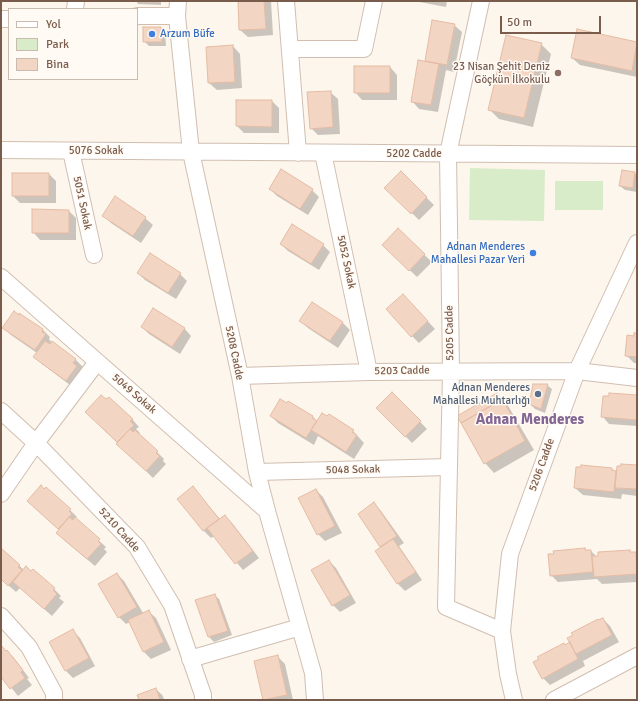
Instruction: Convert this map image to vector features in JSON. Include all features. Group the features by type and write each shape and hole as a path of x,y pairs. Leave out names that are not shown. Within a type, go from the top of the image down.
{"street":[{"path":"286,1 298,153"},
{"path":"290,49 364,49 374,1"},
{"name":"5205 Cadde","path":"481,1 448,154 451,371 446,607 502,631"},
{"path":"138,16 178,8"},
{"name":"5208 Cadde","path":"178,8 191,152 240,376 257,472 266,511 313,673 315,700"},
{"name":"5076 Sokak","path":"1,150 191,152"},
{"name":"5051 Sokak","path":"71,151 94,255"},
{"name":"5202 Cadde","path":"191,152 637,155"},
{"name":"5052 Sokak","path":"323,153 369,372"},
{"name":"5206 Cadde","path":"514,700 508,674 502,631 510,554 577,371 637,243"},
{"name":"5049 Sokak","path":"1,276 266,511"},
{"path":"1,494 36,443 98,362"},
{"name":"5203 Cadde","path":"240,376 369,372 577,371 637,378"},
{"name":"5210 Cadde","path":"1,411 36,443 137,547 172,605 203,700"},
{"name":"5048 Sokak","path":"257,472 448,467"},
{"path":"1,616 29,647 54,693 54,700"},
{"path":"190,659 300,627"},
{"path":"554,700 637,656"}],"green space":[{"path":"470,168 545,170 544,221 469,220"},
{"path":"555,181 603,181 603,210 555,210"}],"building":[{"path":"238,1 264,1 266,29 239,30"},
{"path":"432,20 455,24 447,65 425,61"},
{"name":"Arzum Büfe","path":"143,27 161,27 162,42 143,42"},
{"path":"577,29 637,42 632,71 571,58"},
{"path":"506,35 542,43 524,118 488,110"},
{"path":"233,45 235,82 208,83 206,47"},
{"path":"418,60 439,64 431,105 411,102"},
{"path":"354,66 390,66 390,93 354,93"},
{"path":"331,91 333,127 310,129 307,92"},
{"path":"236,100 272,100 272,127 236,126"},
{"path":"281,169 313,189 300,209 269,189"},
{"path":"622,170 635,172 633,188 619,186"},
{"path":"401,171 427,197 411,214 384,188"},
{"path":"12,173 49,173 49,196 12,196"},
{"path":"115,196 146,217 133,236 102,216"},
{"path":"32,209 69,210 69,233 32,233"},
{"path":"292,224 324,244 311,264 280,244"},
{"path":"398,228 425,254 409,271 382,245"},
{"path":"150,253 181,273 168,293 137,273"},
{"path":"403,294 428,321 411,337 386,309"},
{"path":"312,302 343,322 330,341 299,321"},
{"path":"153,308 185,328 172,347 141,327"},
{"path":"14,311 43,329 42,332 46,334 35,350 2,328"},
{"path":"634,333 637,333 637,357 625,356 627,335 634,336"},
{"path":"45,341 50,344 52,341 76,359 73,363 77,366 66,381 33,357"},
{"name":"Adnan Menderes Mahallesi Muhtarlığı","path":"533,384 548,384 541,409 529,404"},
{"path":"392,392 421,421 405,437 376,408"},
{"path":"497,393 501,400 461,423 457,416"},
{"path":"609,393 637,395 637,420 601,417 603,396 609,396"},
{"path":"101,395 106,399 109,397 133,419 130,421 134,425 117,442 85,412"},
{"path":"280,399 287,403 288,401 313,416 312,418 317,421 306,438 270,416"},
{"path":"503,400 525,441 484,464 461,423"},
{"path":"322,413 327,416 329,414 354,430 352,432 357,435 346,452 311,430"},
{"path":"130,429 133,432 135,430 158,451 156,453 160,456 146,471 116,444"},
{"path":"621,464 637,465 637,489 615,488 617,466 621,466"},
{"path":"581,465 612,468 612,470 616,471 614,492 574,488 576,467 581,467"},
{"path":"41,485 44,489 46,487 71,509 69,511 72,514 58,529 27,501"},
{"path":"193,486 219,519 203,531 177,499"},
{"path":"316,489 335,526 317,535 298,498"},
{"path":"374,502 397,536 380,547 358,514"},
{"path":"225,515 253,551 235,564 207,528"},
{"path":"69,517 73,520 75,517 100,539 98,541 101,544 87,559 56,533"},
{"path":"393,539 416,572 397,584 375,551"},
{"path":"1,548 20,565 18,567 22,570 8,586 1,579"},
{"path":"585,548 585,550 591,550 593,572 550,576 548,554 554,554 553,551"},
{"path":"630,550 630,552 636,552 637,574 594,577 592,556 598,556 598,552"},
{"path":"329,560 350,595 332,606 311,570"},
{"path":"26,566 31,571 33,569 55,588 53,590 57,594 44,609 13,582"},
{"path":"117,573 137,607 118,618 98,584"},
{"path":"215,594 228,631 208,637 195,600"},
{"path":"149,610 164,642 143,652 128,620"},
{"path":"603,618 612,635 576,654 567,638 573,635 571,633 598,619"},
{"path":"73,629 89,658 65,671 49,642"},
{"path":"570,642 578,659 542,679 533,662 539,659 537,657 564,643 565,645"},
{"path":"1,645 6,651 7,650 23,670 21,672 25,678 10,689 1,677"},
{"path":"278,655 287,695 263,700 254,661"},
{"path":"156,688 160,700 139,700 137,695"}],"place":[{"name":"Arzum Büfe","path":"152,34"},
{"name":"23 Nisan Şehit Deniz Göçkün İlkokulu","path":"558,73"},
{"name":"Adnan Menderes Mahallesi Pazar Yeri","path":"533,253"},
{"name":"Adnan Menderes Mahallesi Muhtarlığı","path":"538,394"}],"district":[{"name":"Adnan Menderes","path":"530,420"}]}
